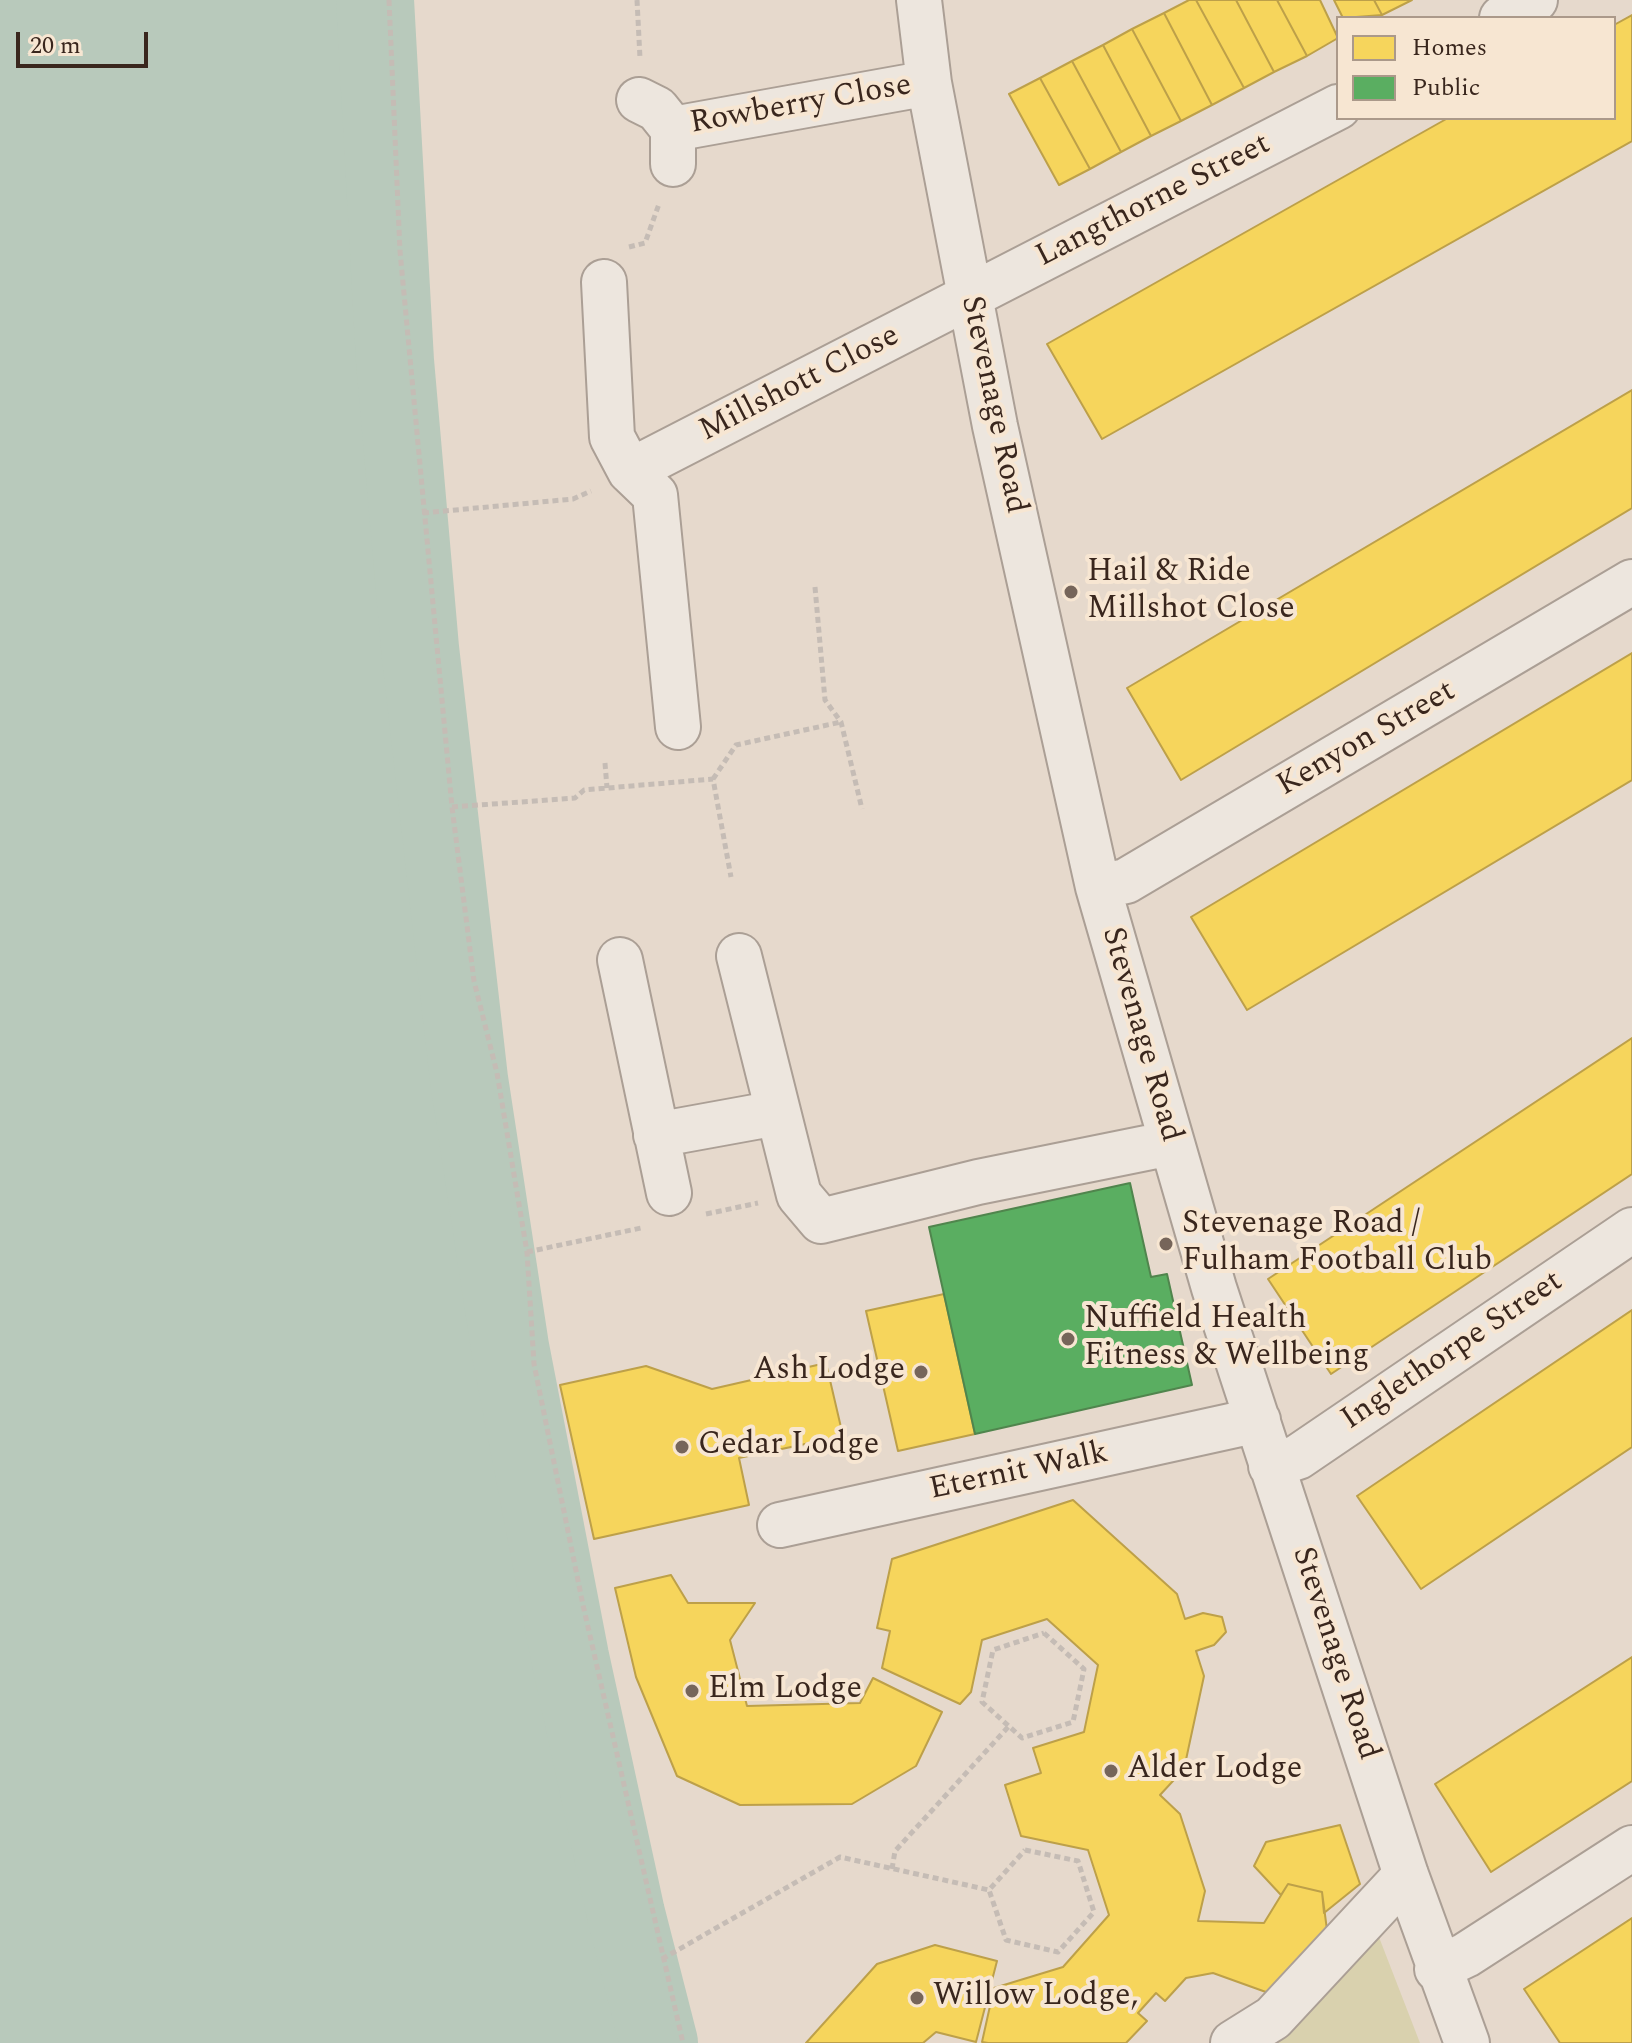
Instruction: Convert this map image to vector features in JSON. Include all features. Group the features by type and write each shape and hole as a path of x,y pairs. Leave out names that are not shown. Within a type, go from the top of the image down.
{"street":[{"name":"Stevenage Road","path":"919,0 929,83 970,298 1098,887 1171,1143 1271,1466 1437,1969 1467,2043"},
{"path":"1506,16 1535,0"},
{"name":"Rowberry Close","path":"658,124 929,83"},
{"name":"Langthorne Street","path":"970,298 1336,108"},
{"path":"604,282 612,437 630,471 655,495 678,727"},
{"name":"Millshott Close","path":"630,471 970,298"},
{"name":"Kenyon Street","path":"1098,887 1126,881 1632,582"},
{"path":"739,956 799,1195 821,1221 978,1182 1171,1143"},
{"path":"620,960 669,1193"},
{"path":"656,1135 777,1113"},
{"name":"Inglethorpe Street","path":"1271,1466 1298,1457 1632,1230"},
{"name":"Eternit Walk","path":"780,1525 1258,1420"},
{"path":"1437,1969 1466,1955 1632,1848"},
{"path":"1233,2043 1273,2018 1406,1875"}],"path":[{"path":"389,0 400,251 452,807 474,981 497,1073 527,1252 534,1364 583,1605 683,2043"},
{"path":"604,282 626,263 629,246 645,243 658,124 637,0"},
{"path":"423,513 573,499 630,471"},
{"path":"815,587 825,700 841,722 862,809"},
{"path":"731,877 713,779 736,745 841,722"},
{"path":"605,763 607,788"},
{"path":"452,807 575,798 584,790 713,779"},
{"path":"1044,1633 1084,1669 1073,1722 1022,1738 1009,1726 982,1702 993,1650 1044,1633"},
{"path":"892,1869 895,1851 1009,1726"},
{"path":"1025,1850 1078,1861 1094,1912 1058,1952 1006,1940 989,1890 1025,1850"},
{"path":"662,1959 840,1857 989,1890"}],"shaded area":[{"path":"0,0 375,0 395,361 420,648 469,1079 510,1347 562,1598 570,1657 626,1914 659,2043 0,2043"},
{"path":"1377,1932 1420,2043 1278,2043"}],"building: Homes":[{"path":"1189,0 1196,0 1244,88 1212,105 1164,13"},
{"path":"1196,0 1236,0 1274,72 1244,88"},
{"path":"1236,0 1277,0 1307,56 1274,72"},
{"path":"1277,0 1320,0 1336,39 1307,56"},
{"path":"1334,0 1374,0 1382,15 1369,16 1342,16"},
{"path":"1374,0 1412,0 1382,15"},
{"path":"1164,13 1212,105 1181,121 1132,29"},
{"path":"1632,15 1632,141 1102,439 1047,344 1444,120 1616,120 1616,24"},
{"path":"1132,29 1181,121 1151,136 1103,45"},
{"path":"1103,45 1151,136 1121,152 1072,61"},
{"path":"1072,61 1121,152 1090,169 1040,78"},
{"path":"1040,78 1090,169 1059,185 1009,94"},
{"path":"1632,390 1632,508 1181,780 1127,688"},
{"path":"1632,653 1632,780 1247,1010 1191,917"},
{"path":"1632,1038 1632,1174 1331,1374 1268,1279"},
{"name":"Ash Lodge","path":"944,1294 975,1434 898,1451 866,1311"},
{"path":"1632,1310 1632,1447 1421,1589 1357,1496"},
{"name":"Cedar Lodge","path":"826,1363 843,1436 739,1458 749,1505 594,1539 560,1385 646,1366 712,1389"},
{"name":"Alder Lodge","path":"1073,1500 1177,1594 1185,1619 1203,1613 1222,1617 1226,1632 1214,1645 1196,1651 1204,1676 1184,1769 1160,1795 1180,1814 1205,1891 1198,1921 1264,1923 1288,1884 1322,1892 1329,1945 1277,1996 1213,1973 1186,1978 1165,2001 1156,1993 1138,2013 1147,2021 1126,2043 988,2043 982,2042 994,1988 1063,1967 1109,1915 1088,1850 1021,1836 1005,1785 1041,1773 1033,1748 1084,1732 1098,1665 1047,1619 982,1640 971,1692 960,1704 882,1668 890,1631 877,1628 892,1559"},
{"name":"Elm Lodge","path":"671,1575 688,1603 755,1603 730,1640 747,1706 860,1703 873,1678 942,1712 916,1766 852,1804 740,1805 677,1776 636,1677 615,1588"},
{"path":"1632,1657 1632,1781 1491,1872 1435,1784"},
{"path":"1340,1825 1360,1884 1324,1913 1322,1892 1288,1884 1281,1895 1254,1866 1266,1842"},
{"path":"1632,1918 1632,2043 1560,2043 1524,1989"},
{"name":"Willow Lodge,","path":"935,1945 997,1961 976,2042 936,2032 923,2043 806,2043 877,1964"}],"building: Public":[{"name":"Nuffield Health Fitness & Wellbeing","path":"1130,1183 1151,1277 1167,1274 1192,1385 975,1434 929,1227"}],"waterway":[{"path":"375,0 395,361 420,648 469,1079 510,1347 570,1657 626,1914 659,2043"}],"place":[{"name":"Hail & Ride Millshot Close","path":"1071,592"},
{"name":"Stevenage Road / Fulham Football Club","path":"1166,1244"},
{"name":"Nuffield Health Fitness & Wellbeing","path":"1068,1339"},
{"name":"Ash Lodge","path":"921,1372"},
{"name":"Cedar Lodge","path":"682,1447"},
{"name":"Elm Lodge","path":"692,1691"},
{"name":"Alder Lodge","path":"1111,1771"},
{"name":"Willow Lodge,","path":"917,1998"}]}
